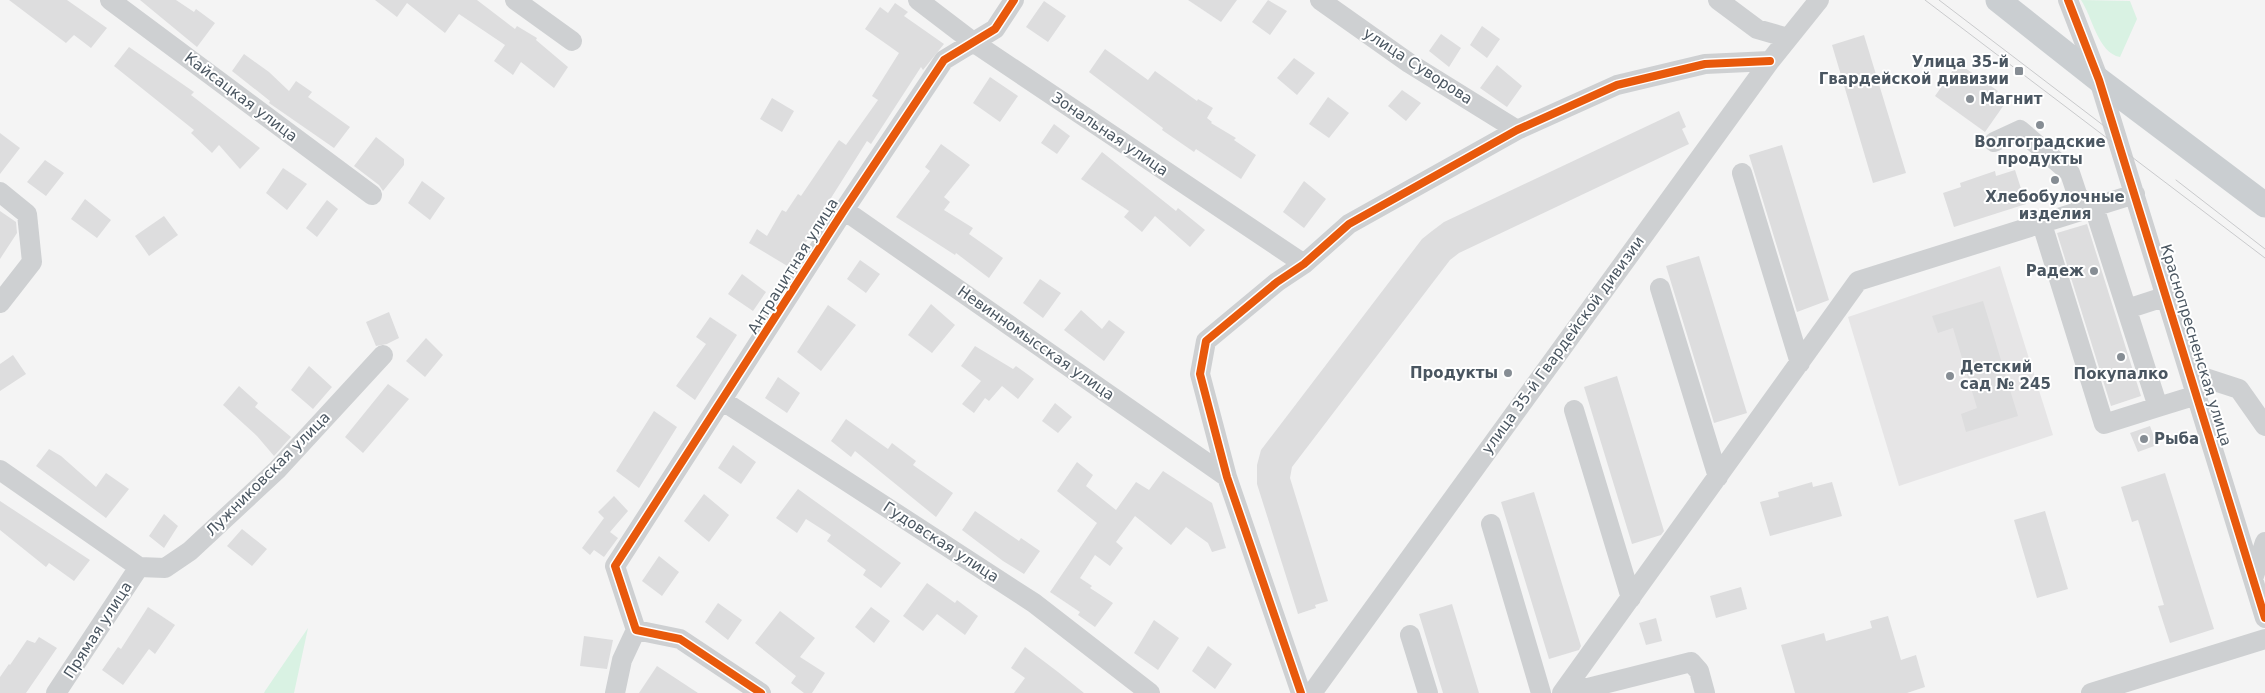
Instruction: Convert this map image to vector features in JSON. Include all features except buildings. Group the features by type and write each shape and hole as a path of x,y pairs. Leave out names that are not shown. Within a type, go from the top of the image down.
{"main road":[{"path":"1998,0 2099,80 2265,205"}],"street":[{"name":"Кайсацкая улица","path":"110,0 372,195"},
{"path":"515,0 572,41"},
{"name":"Зональная улица","path":"918,0 974,42 1304,264"},
{"name":"Антрацитная улица","path":"636,630 615,566 723,401 844,210 944,60 995,29 1014,0"},
{"name":"улица Суворова","path":"1320,0 1409,63 1517,130"},
{"path":"1718,0 1756,29 1788,38"},
{"name":"улица 35-й Гвардейской дивизии","path":"1312,693 1770,61 1819,0"},
{"name":"Краснопресненская улица","path":"2068,0 2099,80 2136,194 2265,618"},
{"path":"1301,693 1227,478 1200,374 1206,341 1277,282 1304,264 1350,224 1517,130 1617,85 1705,64 1770,61"},
{"path":"1994,142 2020,130 2070,173 2077,194 2091,208 2127,309 2158,407"},
{"path":"1742,173 1800,363"},
{"path":"0,192 26,214 32,262 0,303"},
{"path":"1575,689 1631,598 1858,282 2136,194"},
{"name":"Невинномысская улица","path":"844,210 1227,478"},
{"path":"2042,224 2104,424 2197,395"},
{"path":"1660,288 1718,477"},
{"path":"2127,309 2166,296"},
{"name":"Лужниковская улица","path":"139,567 165,568 190,551 276,470 383,355"},
{"path":"2190,373 2239,390 2265,426"},
{"name":"Гудовская улица","path":"723,401 1034,603 1150,693"},
{"path":"1574,410 1631,598"},
{"path":"0,470 139,567"},
{"path":"1491,524 1541,693"},
{"path":"2253,579 2265,542"},
{"name":"Прямая улица","path":"56,693 139,567"},
{"path":"615,693 622,660 636,630 680,639 761,693"},
{"path":"1410,635 1428,693"},
{"path":"2091,693 2265,639"},
{"path":"1575,689 1691,662 1699,671 1705,693"}],"shaded area":[{"name":"Детский сад № 245","path":"2000,266 2053,435 1899,486 1848,317"}],"green space":[{"path":"2081,0 2130,1 2137,19 2120,57 2106,49 2096,33"},
{"path":"308,628 294,693 264,693 265,691"}],"tram line":[{"path":"1925,0 2265,258"},
{"path":"1939,0 2112,132"},
{"path":"2176,180 2265,249"}],"cycle path":[{"path":"761,693 680,639 636,630 615,566 844,210 944,60 995,29 1014,0"},
{"path":"2068,0 2099,80 2265,618"},
{"path":"1301,693 1227,477 1200,374 1206,341 1277,282 1304,264 1349,224 1517,130 1617,85 1705,64 1770,61"}],"place":[{"name":"Улица 35-й Гвардейской дивизии","path":"2019,71"},
{"name":"Магнит","path":"1970,99"},
{"name":"Волгоградские продукты","path":"2040,125"},
{"name":"Хлебобулочные изделия","path":"2055,180"},
{"name":"Радеж","path":"2094,271"},
{"name":"Покупалко","path":"2121,357"},
{"name":"Продукты","path":"1508,373"},
{"name":"Детский сад № 245","path":"1950,376"},
{"name":"Рыба","path":"2144,439"}]}
